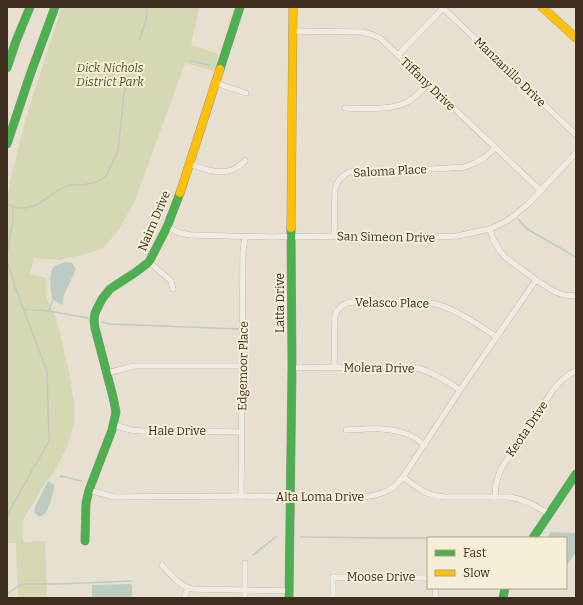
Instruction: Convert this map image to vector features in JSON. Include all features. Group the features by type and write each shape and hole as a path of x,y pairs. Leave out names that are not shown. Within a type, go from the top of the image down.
{"main road":[{"path":"7,68 30,7"},
{"path":"7,144 27,82 55,7"},
{"name":"Nairn Drive","path":"86,542 86,503 89,490 114,425 116,412 95,328 95,313 102,299 110,289 149,262 167,227 240,7"},
{"name":"Latta Drive","path":"289,595 292,368 291,236 293,7"},
{"path":"542,7 576,38"},
{"path":"534,537 576,474"}],"street":[{"path":"398,55 444,8"},
{"name":"Manzanillo Drive","path":"444,8 576,135"},
{"name":"Tiffany Drive","path":"292,32 362,32 380,38 541,190"},
{"path":"215,84 246,93"},
{"path":"345,108 398,106 408,102 428,84"},
{"name":"Saloma Place","path":"334,236 335,189 337,182 344,174 349,172 401,171 465,167 484,158 495,148"},
{"name":"San Simeon Drive","path":"167,227 180,233 191,235 447,237 464,235 490,228 505,222 515,215 528,204 576,153"},
{"path":"189,164 218,172 233,169 245,161"},
{"path":"490,228 493,239 505,257 555,292 564,295 576,296"},
{"name":"Edgemoor Place","path":"241,496 244,236"},
{"path":"149,262 171,281 173,289"},
{"name":"Alta Loma Drive","path":"89,490 114,497 370,497 386,492 399,483 460,390 536,280"},
{"name":"Velasco Place","path":"334,367 335,315 341,306 350,302 440,304 460,313 497,337"},
{"path":"107,374 134,366 243,366"},
{"name":"Molera Drive","path":"292,368 417,368 440,377 460,390"},
{"name":"Keota Drive","path":"495,497 497,476 502,467 553,390 562,379 576,371"},
{"name":"Hale Drive","path":"114,425 131,430 143,431 242,432"},
{"path":"346,430 380,429 396,431 409,435 425,445"},
{"path":"403,477 426,493 436,496 510,497 532,503 549,514"},
{"path":"245,563 245,598"},
{"path":"162,565 172,577 188,588 195,590 245,591 289,595"},
{"name":"Moose Drive","path":"334,598 334,577 427,578"},
{"path":"184,598 188,588"}],"green space":[{"name":"Dick Nichols District Park","path":"62,7 199,7 191,45 219,54 214,71 185,63 134,203 119,229 105,247 86,254 59,260 34,258 30,274 47,278 47,299 56,318 69,371 74,403 74,423 67,447 54,472 44,485 23,520 23,542 45,541 47,598 18,598 16,543 7,543 7,201 11,176 28,111"}],"shaded area":[{"path":"66,262 72,263 76,269 64,295 62,305 52,299 50,285 51,271 56,265"},
{"path":"48,481 55,485 50,504 45,514 39,517 34,512 35,507"},
{"path":"551,532 576,533 576,552 567,566 567,537 548,537"},
{"path":"130,584 132,586 131,598 92,598 92,585"}],"waterway":[{"path":"140,39 146,19 147,7"},
{"path":"7,204 18,208 33,206 67,186 97,182 106,176 118,151 124,93 134,58"},
{"path":"192,60 210,65"},
{"path":"7,255 13,219 13,206"},
{"path":"518,219 527,229 576,257"},
{"path":"7,261 47,371 49,441 7,515"},
{"path":"49,311 53,299"},
{"path":"24,309 49,311 88,318"},
{"path":"102,322 110,324 239,329"},
{"path":"60,477 81,481"},
{"path":"253,555 277,536"},
{"path":"301,537 427,538"},
{"path":"7,594 23,584 132,581"}],"traffic: fast":[{"path":"7,68 30,7"},
{"path":"7,144 55,7"},
{"path":"220,69 240,7"},
{"path":"85,541 86,503 89,490 112,430 116,412 95,328 95,313 102,299 110,289 149,262 167,227 180,193"},
{"path":"289,598 292,368 291,228"},
{"path":"534,537 576,474"},
{"path":"503,598 505,589"}],"traffic: slow":[{"path":"291,228 293,7"},
{"path":"542,7 576,38"},
{"path":"180,193 220,69"}]}
